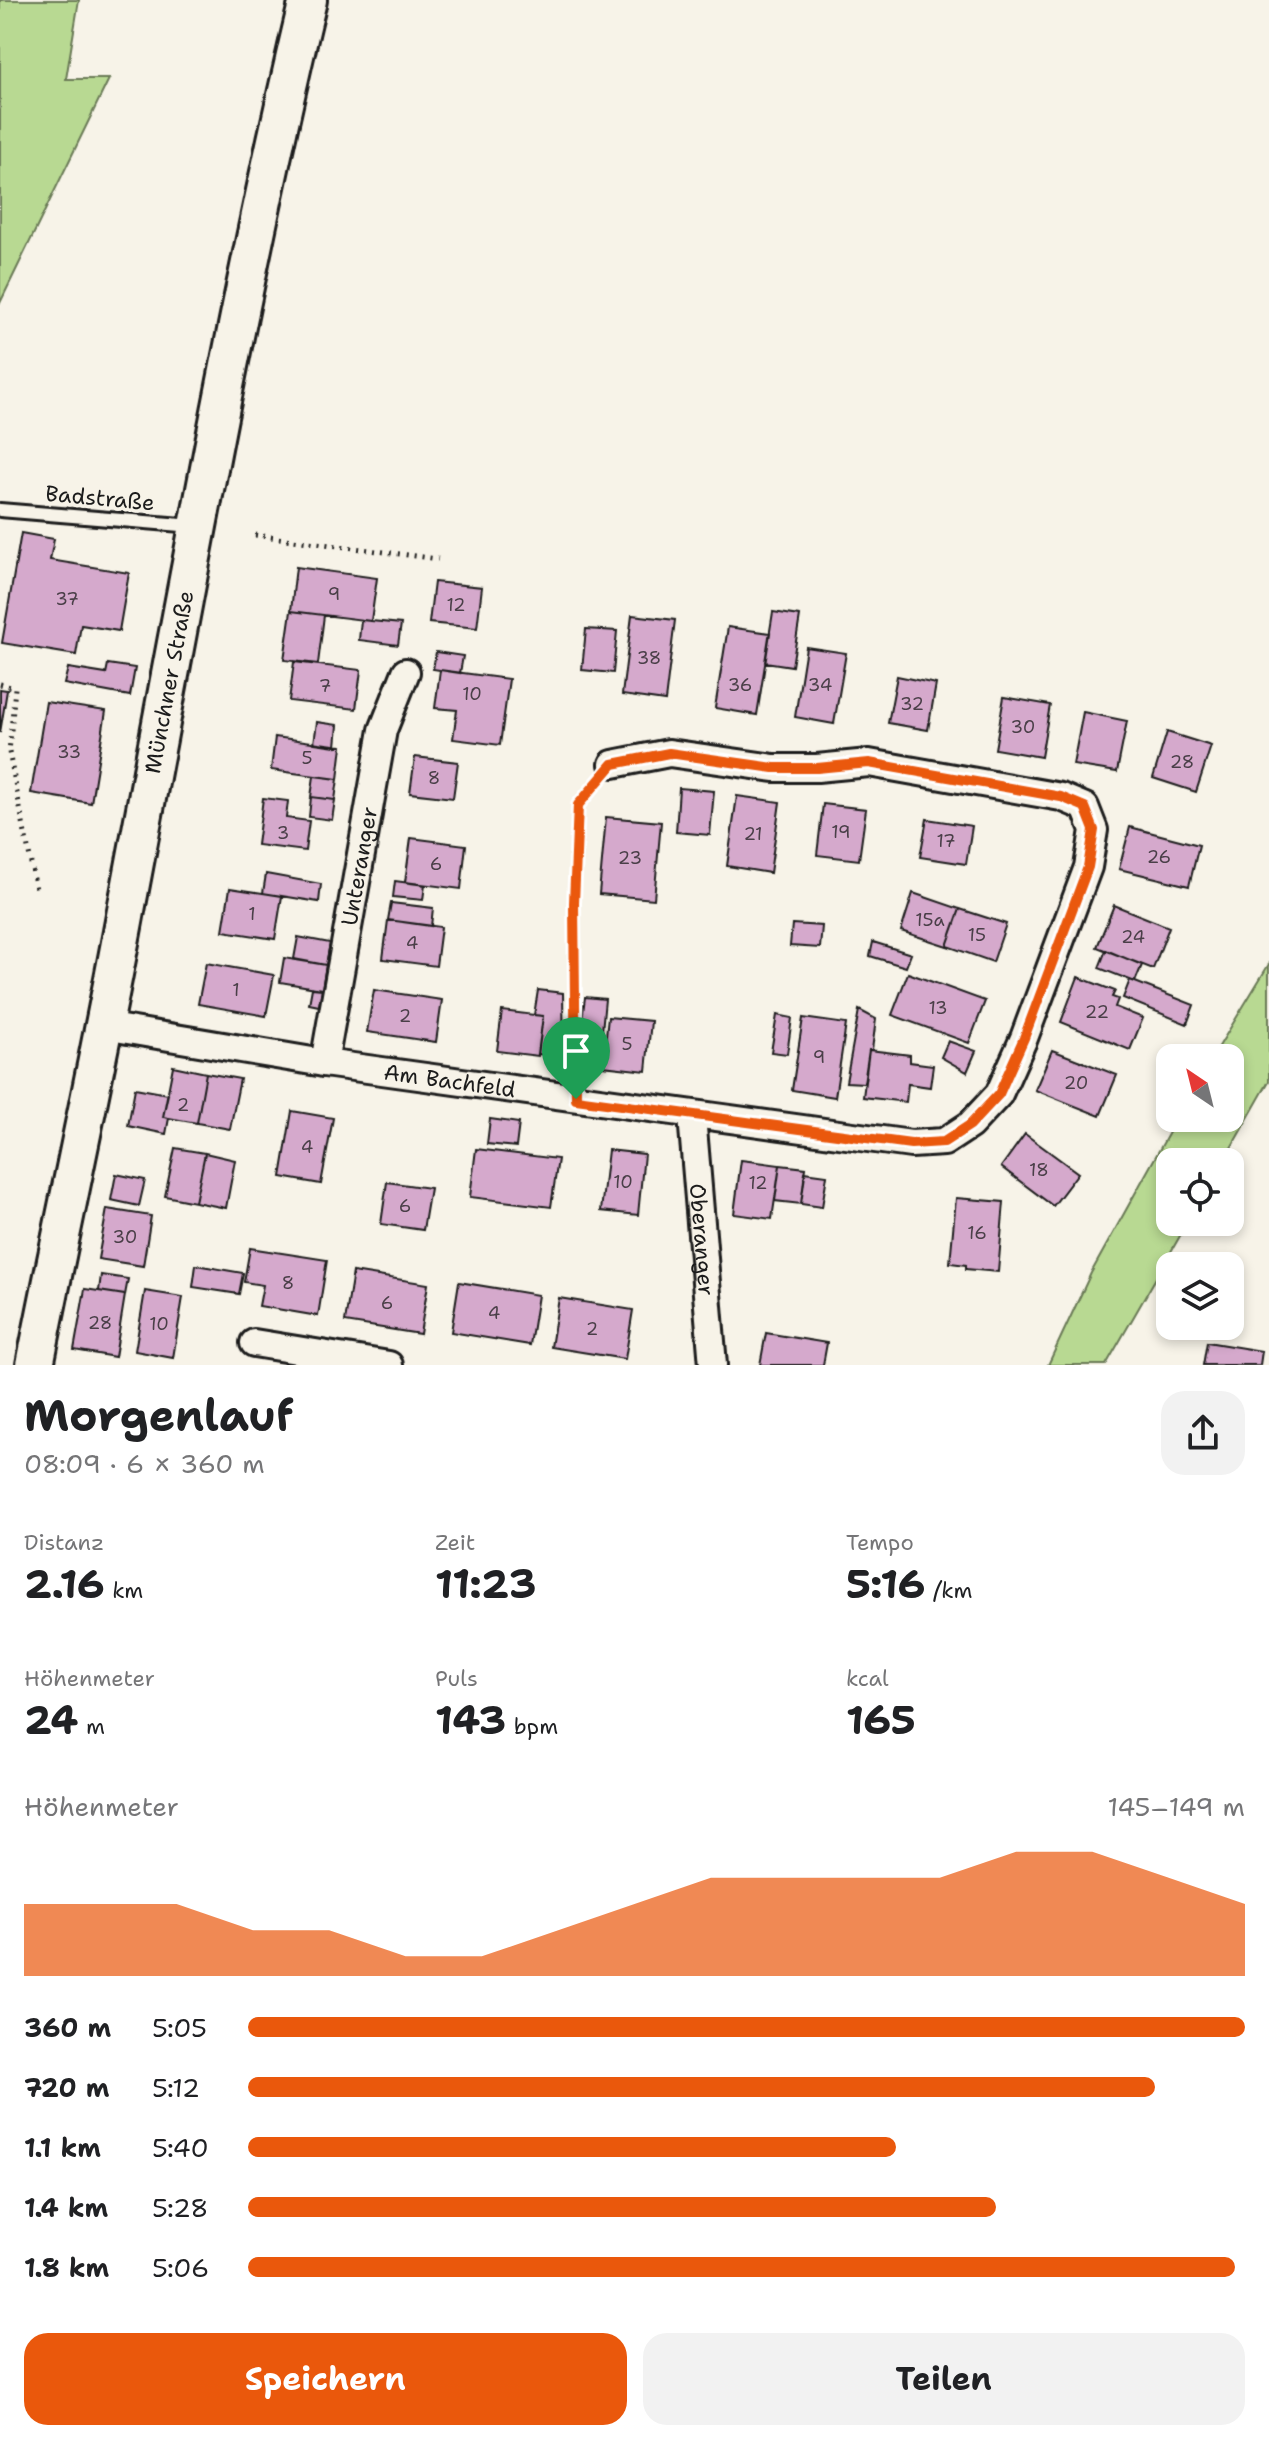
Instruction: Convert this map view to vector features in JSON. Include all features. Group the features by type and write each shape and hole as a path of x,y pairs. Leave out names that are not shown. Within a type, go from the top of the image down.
{"main road":[{"name":"Münchner Straße","path":"35,1365 104,1026 197,526 254,242 308,0"}],"street":[{"name":"Unteranger","path":"324,1063 383,730 406,672"},
{"name":"Am Bachfeld","path":"104,1026 324,1063 911,1144 944,1142 970,1125 999,1094 1024,1038 1088,867 1094,830 1085,807 1061,797 869,763 774,768 669,753 613,764"},
{"name":"Oberanger","path":"692,1116 713,1365"},
{"path":"254,1343 389,1365"}],"lane":[{"name":"Badstraße","path":"0,510 197,526"}],"path":[{"path":"255,535 438,559"},
{"path":"0,684 15,688 9,752 36,889"},
{"path":"576,1099 574,903 578,805 613,764"}],"green space":[{"path":"0,0 79,0 66,79 109,79 0,303"},
{"path":"1269,964 1269,1081 1244,1125 1244,1044 1220,1044"},
{"path":"1169,1132 1240,1132 1231,1148 1160,1148"},
{"path":"1156,1156 1156,1236 1180,1236 1171,1252 1156,1252 1156,1278 1106,1365 1048,1365 1091,1273"}],"building":[{"path":"21,533 54,539 50,560 129,573 119,631 81,625 76,655 2,643"},
{"path":"296,567 377,578 371,621 291,611"},
{"path":"434,582 482,587 477,628 429,623"},
{"path":"291,611 324,615 318,664 284,660"},
{"path":"773,612 800,616 792,666 765,662"},
{"path":"632,615 675,620 665,701 622,695"},
{"path":"361,620 401,624 398,645 359,640"},
{"path":"728,627 770,633 757,715 715,708"},
{"path":"586,629 617,631 613,673 582,670"},
{"path":"806,647 846,653 834,724 795,717"},
{"path":"436,652 463,656 460,673 433,669"},
{"path":"294,662 361,670 356,709 289,701"},
{"path":"108,664 135,668 130,696 64,684 68,668 106,674"},
{"path":"440,670 509,679 500,745 453,739 457,710 435,708"},
{"path":"897,676 936,684 928,730 888,723"},
{"path":"0,689 7,690 0,733"},
{"path":"1004,697 1050,705 1041,757 995,749"},
{"path":"46,702 106,711 91,803 31,793"},
{"path":"1083,712 1127,721 1117,772 1073,765"},
{"path":"317,722 338,725 336,746 314,743"},
{"path":"1167,732 1211,746 1196,792 1153,778"},
{"path":"275,737 342,746 338,779 271,770"},
{"path":"415,757 458,762 453,798 410,793"},
{"path":"314,776 338,779 335,800 311,797"},
{"path":"679,788 714,791 710,835 676,832"},
{"path":"737,796 780,802 770,873 727,866"},
{"path":"311,797 335,800 332,820 309,817"},
{"path":"263,798 288,801 286,818 309,821 305,851 257,845"},
{"path":"823,804 866,809 859,860 817,855"},
{"path":"606,817 661,822 654,899 599,894"},
{"path":"927,819 972,826 966,864 920,857"},
{"path":"1130,827 1199,845 1189,886 1119,869"},
{"path":"411,838 466,845 461,889 405,882"},
{"path":"266,874 321,884 319,902 263,893"},
{"path":"395,881 425,885 423,900 393,897"},
{"path":"230,888 282,896 275,939 223,931"},
{"path":"913,893 960,909 947,946 901,931"},
{"path":"391,903 433,908 431,926 388,920"},
{"path":"1114,905 1169,927 1153,969 1097,947"},
{"path":"960,909 1006,924 993,962 947,946"},
{"path":"388,920 441,927 436,966 383,959"},
{"path":"792,924 822,926 820,948 790,946"},
{"path":"298,937 330,943 326,965 294,959"},
{"path":"873,942 911,954 906,967 870,956"},
{"path":"1106,950 1142,965 1135,982 1099,968"},
{"path":"284,958 326,965 322,989 280,982"},
{"path":"206,963 274,975 266,1016 198,1004"},
{"path":"908,973 985,1001 969,1043 892,1015"},
{"path":"1078,977 1115,991 1112,997 1118,999 1115,1007 1143,1018 1130,1050 1061,1022"},
{"path":"1130,980 1194,1005 1187,1024 1123,998"},
{"path":"312,988 322,989 319,1006 309,1004"},
{"path":"374,990 442,1000 436,1042 367,1032"},
{"path":"538,990 563,993 564,1056 538,1054 543,1016 534,1015"},
{"path":"585,997 605,999 602,1031 581,1029"},
{"path":"859,1010 876,1019 864,1083 846,1082"},
{"path":"502,1011 543,1016 538,1056 497,1051"},
{"path":"777,1015 792,1018 787,1054 771,1052"},
{"path":"608,1017 651,1021 646,1071 603,1066"},
{"path":"803,1018 846,1024 835,1097 792,1090"},
{"path":"948,1041 976,1051 967,1072 941,1057"},
{"path":"869,1050 910,1055 910,1062 933,1065 930,1087 908,1084 906,1102 863,1097"},
{"path":"1052,1050 1117,1075 1100,1116 1035,1090"},
{"path":"173,1066 206,1073 197,1123 163,1117"},
{"path":"206,1073 240,1079 230,1129 197,1123"},
{"path":"135,1088 168,1094 163,1117 169,1118 166,1134 128,1126"},
{"path":"292,1111 333,1118 321,1184 281,1177"},
{"path":"490,1119 519,1123 516,1147 487,1144"},
{"path":"1025,1134 1078,1173 1053,1206 1001,1167"},
{"path":"175,1148 205,1153 195,1202 165,1196"},
{"path":"476,1149 558,1159 551,1207 470,1197"},
{"path":"608,1150 644,1154 638,1215 601,1211"},
{"path":"205,1153 235,1160 226,1208 195,1202"},
{"path":"741,1160 780,1165 772,1219 734,1214"},
{"path":"780,1165 806,1168 801,1204 775,1201"},
{"path":"805,1172 827,1175 822,1207 801,1204"},
{"path":"116,1174 145,1180 139,1206 111,1200"},
{"path":"387,1182 430,1188 423,1230 381,1224"},
{"path":"956,1198 1004,1202 998,1272 966,1269 966,1265 950,1263"},
{"path":"107,1209 151,1216 143,1266 98,1259"},
{"path":"250,1248 327,1260 318,1316 259,1306 263,1285 244,1282"},
{"path":"196,1265 243,1273 239,1294 193,1287"},
{"path":"353,1272 428,1284 420,1334 345,1322"},
{"path":"101,1275 128,1279 125,1295 99,1291"},
{"path":"459,1282 538,1295 530,1345 451,1332"},
{"path":"85,1289 125,1295 115,1357 74,1350"},
{"path":"145,1291 183,1297 173,1358 135,1351"},
{"path":"559,1298 633,1310 625,1359 551,1347"},
{"path":"766,1333 827,1343 823,1365 760,1365"},
{"path":"1207,1342 1262,1351 1260,1365 1203,1365"}],"route":[{"path":"669,753 774,768 869,763 1061,797 1085,807 1094,830 1088,867 1024,1038 999,1094 970,1125 944,1142 911,1144 576,1099 574,903 578,805 613,764 669,753"}]}
